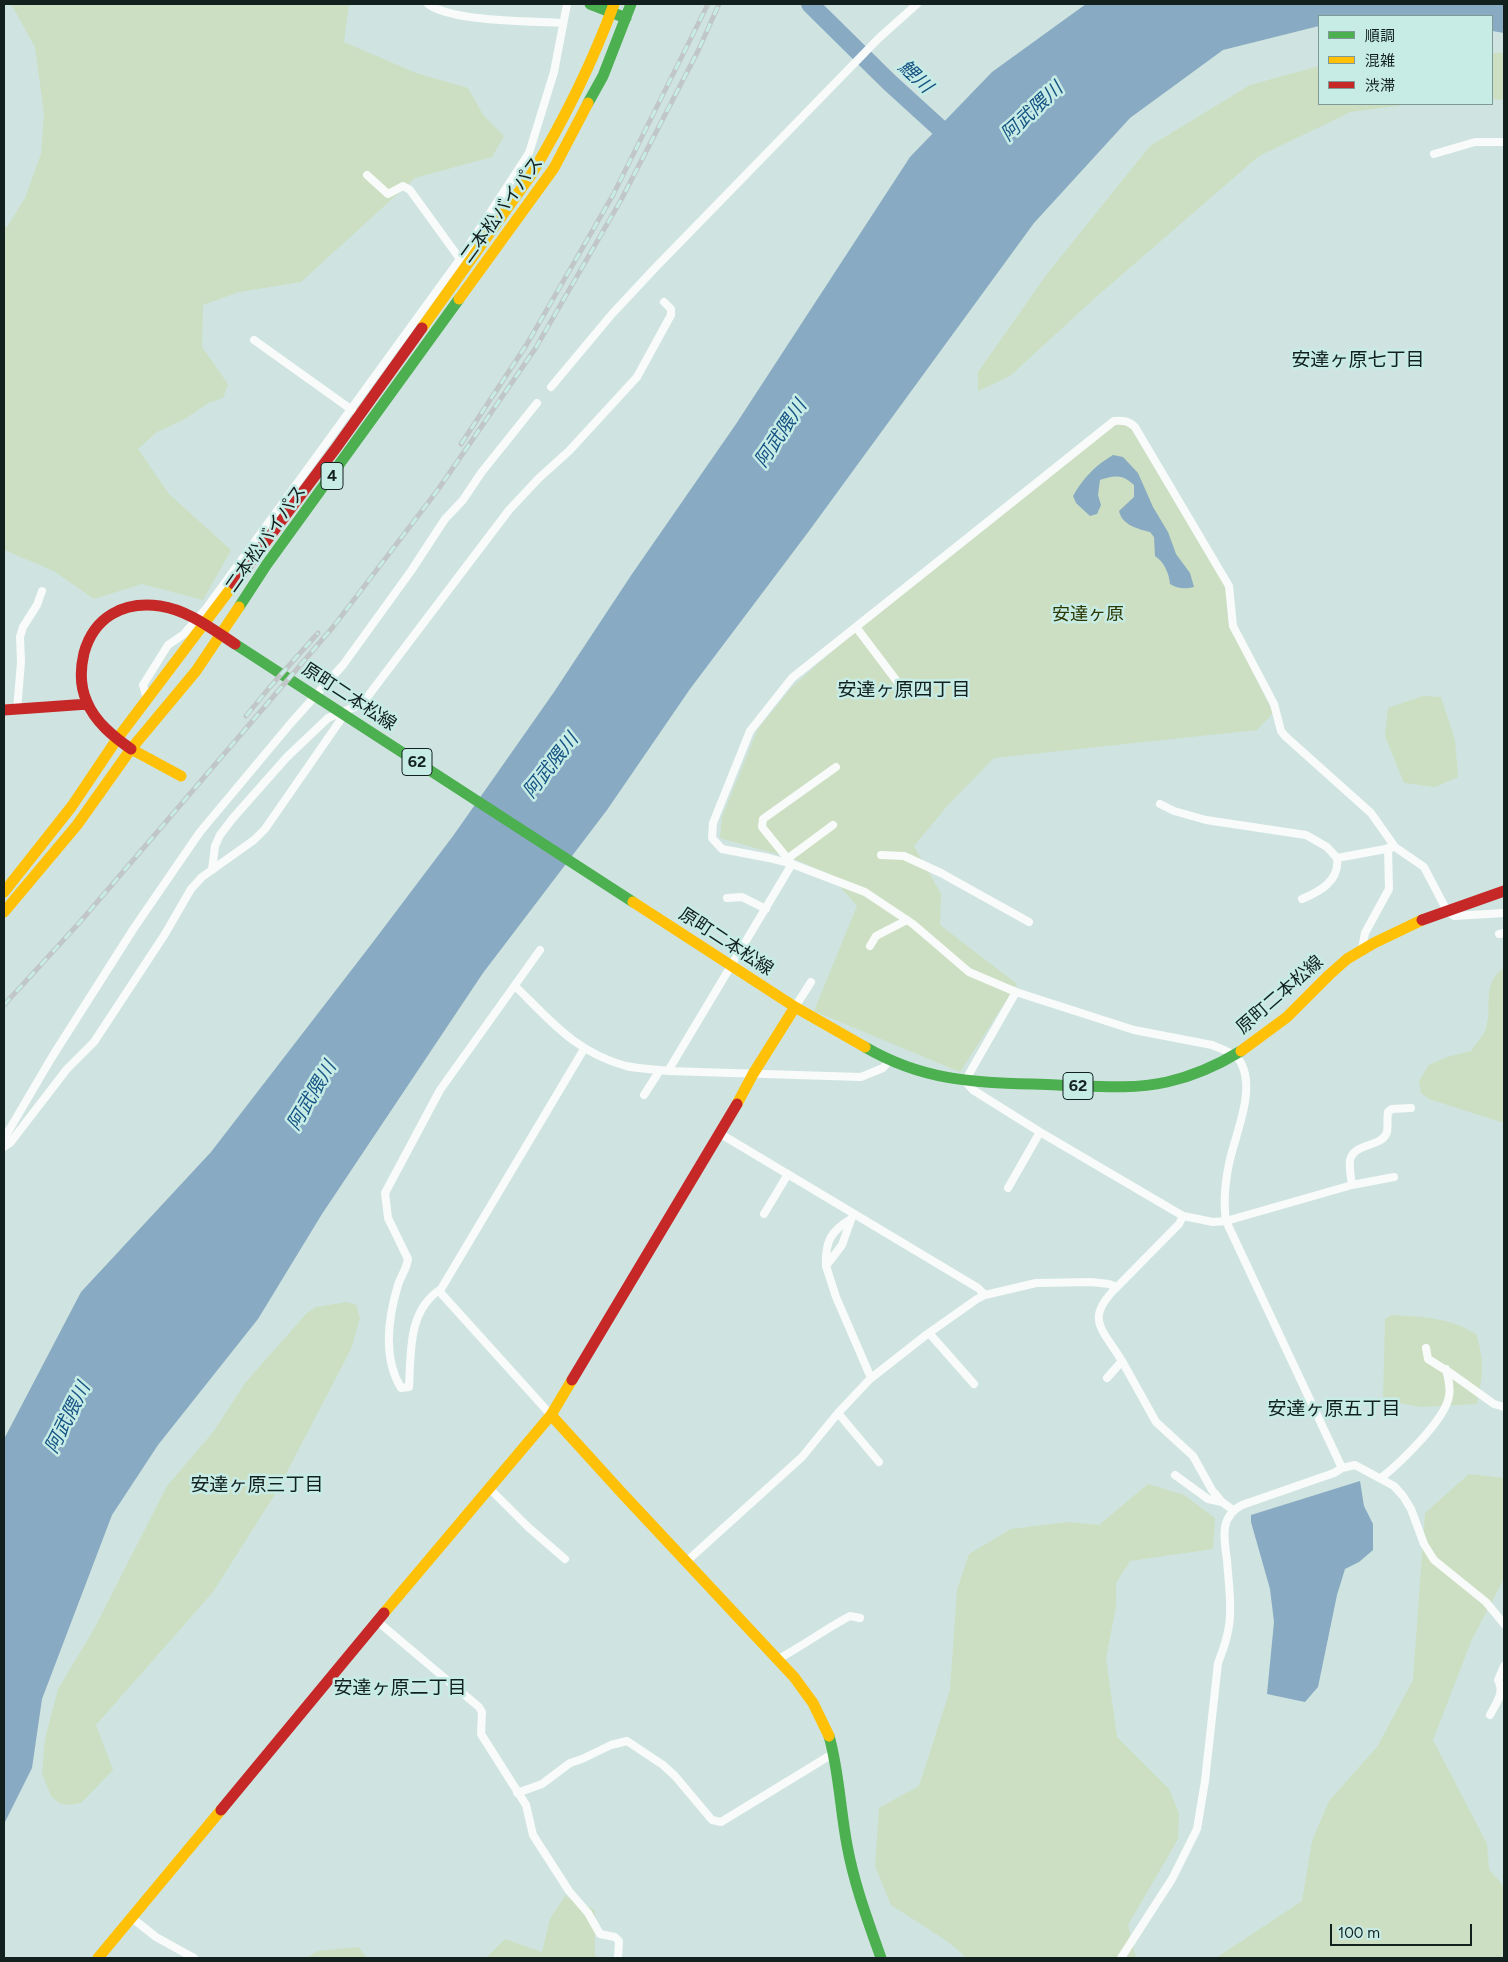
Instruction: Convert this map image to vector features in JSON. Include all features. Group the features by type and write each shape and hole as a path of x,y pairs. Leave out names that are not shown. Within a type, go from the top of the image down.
{"main road":[{"path":"590,4 612,8 626,18"},
{"name":"4","path":"626,18 630,4"},
{"name":"二本松バイパス","path":"4,892 72,806 117,739 336,448 531,174 580,90 598,50 612,8"},
{"name":"二本松バイパス","path":"4,912 77,824 131,748 196,671 267,564 554,168 603,76 626,18"},
{"name":"原町二本松線","path":"182,776 117,739 106,730 88,704 80,676 83,654 93,630 107,616 119,610 145,604 167,606 191,616 794,1007 889,1061 919,1072 965,1081 1132,1087 1187,1077 1247,1048 1275,1026 1339,966 1362,949 1412,925 1504,892"},
{"path":"4,710 88,704"},
{"path":"98,1958 377,1621 552,1415 794,1007"},
{"path":"552,1415 580,1449 778,1659 805,1691 821,1717 834,1753 850,1861 859,1895 881,1958"}],"street":[{"path":"428,4 436,10 471,17 562,23"},
{"path":"147,699 143,685 168,645 184,634 205,610 460,259 529,154 554,72 567,4"},
{"path":"551,386 612,314 655,268 879,38 917,4"},
{"path":"1434,154 1475,142 1504,142"},
{"path":"367,175 388,194 404,186 410,190 460,259"},
{"path":"212,870 215,846 220,835 262,784 286,757 328,718 362,704 509,510 539,478 569,451 637,377 671,315 671,309 664,302"},
{"path":"254,340 352,410"},
{"path":"5,1138 52,1058 134,928 200,832 291,723 343,665 411,571 445,519 463,500 481,473 537,404"},
{"path":"1342,1468 1226,1221 1224,1195 1246,1095 1245,1075 1240,1061 1233,1055 1212,1045 1134,1030 1016,992 969,972 907,920 865,892 789,862 722,849 712,838 713,822 752,728 792,678 1114,421 1121,420 1135,427 1229,586 1233,626 1274,704 1281,731 1371,813 1391,848 1424,866 1447,911 1454,916 1504,912"},
{"path":"18,710 21,662 20,637 23,626 37,605 42,590"},
{"path":"856,627 898,684"},
{"path":"4,1148 15,1137 67,1069 94,1042 165,934 187,894 202,877 254,840 265,829 344,715"},
{"path":"789,862 762,827 763,819 836,767"},
{"path":"1160,804 1174,811 1206,820 1306,835 1326,847 1337,858"},
{"path":"668,1071 766,909 789,862 833,825"},
{"path":"1337,858 1391,848"},
{"path":"1362,949 1366,933 1389,889 1391,848"},
{"path":"880,856 904,856 934,869 1028,922"},
{"path":"1302,900 1322,890 1329,882 1335,872 1337,858"},
{"path":"727,898 742,897 766,909"},
{"path":"870,946 876,936 907,920"},
{"path":"540,950 440,1090 385,1193 388,1218 408,1259 392,1307 389,1328 390,1354 394,1376 401,1388 409,1386 411,1345 418,1316 426,1300 438,1291 584,1049"},
{"path":"794,1007 811,982"},
{"path":"515,986 571,1041 593,1054 628,1066 668,1071 861,1077 883,1068 889,1061"},
{"path":"1016,992 965,1081 973,1090 1040,1132 1183,1216 1213,1222 1226,1221 1352,1184 1394,1177"},
{"path":"644,1095 660,1070"},
{"path":"1352,1184 1350,1161 1352,1155 1357,1150 1383,1139 1386,1132 1388,1112 1392,1109 1411,1108"},
{"path":"1008,1188 1040,1132"},
{"path":"719,1133 788,1174 852,1216 978,1288 985,1295"},
{"path":"764,1214 788,1174"},
{"path":"826,1266 842,1245 852,1216"},
{"path":"852,1216 835,1229 826,1249 826,1266 836,1296 872,1378"},
{"path":"1183,1216 1179,1224 1103,1300 1098,1316 1099,1324 1156,1422 1193,1456 1212,1490 1222,1502 1233,1510"},
{"path":"687,1561 802,1457 838,1414 872,1378 929,1333 985,1295 1036,1283 1091,1282 1117,1286"},
{"path":"438,1291 552,1415"},
{"path":"929,1333 974,1384"},
{"path":"1426,1348 1428,1359 1446,1369 1494,1404 1504,1407"},
{"path":"1107,1378 1122,1361"},
{"path":"1381,1478 1405,1457 1443,1412 1449,1397 1446,1369"},
{"path":"838,1414 878,1462"},
{"path":"1121,1958 1172,1879 1197,1829 1218,1663 1230,1615 1226,1558 1223,1544 1224,1530 1233,1510 1334,1473 1342,1468 1355,1465 1394,1486 1403,1496 1424,1544 1434,1560 1486,1602 1504,1624"},
{"path":"1175,1475 1208,1498 1222,1502"},
{"path":"489,1488 528,1527 565,1559"},
{"path":"778,1659 798,1649 829,1626 850,1616 860,1618"},
{"path":"377,1621 482,1712 481,1734 526,1805 533,1836 569,1891 588,1913 600,1934 615,1937 619,1941 618,1958"},
{"path":"1490,1715 1502,1693 1498,1680 1504,1666"},
{"path":"517,1793 542,1784 570,1763 582,1760 611,1745 627,1741 675,1776 712,1820 721,1822 834,1753"},
{"path":"132,1918 156,1937 194,1958"}],"green space":[{"path":"11,4 349,4 344,42 416,73 468,88 483,115 504,136 492,157 415,178 301,282 239,292 203,305 202,347 228,384 223,398 208,403 185,419 157,432 138,449 169,494 231,550 203,600 142,584 94,599 54,571 4,550 4,227 7,227 25,198 41,154 44,114 35,47"},
{"path":"1493,53 1504,53 1504,100 1493,99"},
{"path":"1318,66 1318,105 1404,105 1351,112 1259,156 1095,298 1010,376 978,391 978,372 1047,274 1150,146 1250,85"},
{"name":"安達ヶ原","path":"1120,423 1130,427 1225,585 1228,621 1273,713 1257,730 994,758 948,805 914,846 941,894 940,925 1017,984 960,1072 814,1011 857,906 829,874 794,859 720,838 722,817 758,729 791,688 838,646 1113,425"},
{"path":"1423,696 1441,697 1455,740 1458,777 1435,787 1404,783 1385,736 1388,708"},
{"path":"1504,968 1504,1123 1429,1099 1421,1093 1419,1081 1429,1065 1447,1057 1471,1051 1485,1031 1492,981"},
{"path":"347,1302 356,1305 360,1318 351,1349 277,1491 213,1592 96,1725 113,1770 81,1803 66,1805 59,1803 51,1796 42,1774 45,1739 58,1689 94,1629 167,1486 214,1431 245,1383 307,1313 316,1307"},
{"path":"1391,1315 1425,1317 1445,1321 1466,1328 1476,1334 1482,1361 1481,1385 1477,1404 1421,1407 1383,1400 1385,1319"},
{"path":"1469,1474 1504,1478 1504,1579 1472,1639 1433,1740 1487,1844 1489,1869 1504,1887 1504,1958 1216,1958 1302,1901 1312,1841 1329,1801 1377,1747 1413,1680 1425,1513"},
{"path":"1148,1484 1184,1495 1215,1518 1213,1549 1130,1561 1116,1583 1116,1607 1106,1658 1117,1737 1169,1789 1179,1814 1178,1839 1128,1925 1136,1958 967,1958 947,1941 891,1905 875,1866 879,1808 919,1786 950,1690 957,1590 969,1554 1011,1529 1068,1522 1099,1525"},
{"path":"565,1896 595,1910 595,1958 486,1958 505,1939 542,1952 550,1919"},
{"path":"359,1947 367,1958 306,1958 318,1951"}],"water":[{"name":"阿武隈川","path":"1086,4 1504,4 1504,33 1493,31 1493,15 1318,15 1318,26 1223,50 1130,118 1034,223 809,531 690,689 607,810 483,973 322,1214 258,1319 158,1445 112,1515 42,1699 32,1768 4,1824 4,1439 81,1292 211,1152 453,836 554,692 632,574 736,424 910,157 992,72"},
{"path":"1113,455 1123,457 1138,473 1153,507 1168,532 1176,554 1190,573 1194,587 1182,588 1170,584 1166,568 1155,556 1154,537 1150,532 1136,528 1123,520 1119,511 1134,497 1134,485 1130,481 1118,476 1100,480 1098,495 1101,505 1097,514 1090,516 1076,503 1073,496 1081,483 1101,463"},
{"path":"1360,1481 1364,1506 1373,1524 1373,1550 1359,1562 1345,1569 1337,1595 1318,1687 1305,1702 1267,1694 1274,1622 1270,1589 1251,1522 1251,1515"}],"waterway":[{"name":"鯉川","path":"810,4 889,82 956,143"}],"railway":[{"path":"461,444 527,344 613,195 708,4"},
{"path":"4,1005 80,922 333,627 437,491 535,349 621,200 698,51 719,4"},
{"path":"246,716 318,633"}],"traffic: fast":[{"path":"590,4 626,18"},
{"path":"588,103 603,76 631,4"},
{"path":"239,607 267,564 459,299"},
{"path":"235,644 633,902"},
{"path":"865,1047 912,1069 958,1079 982,1082 1112,1087 1140,1086 1177,1080 1206,1070 1241,1051"},
{"path":"829,1736 853,1874 881,1958"}],"traffic: slow":[{"path":"422,328 531,175 577,91 614,4"},
{"path":"459,299 554,168 588,103"},
{"path":"4,892 72,806 117,739 234,584"},
{"path":"4,912 77,825 131,749 196,671 239,607"},
{"path":"131,749 181,776"},
{"path":"633,902 795,1007 865,1047"},
{"path":"1241,1051 1287,1017 1347,959 1374,943 1422,920"},
{"path":"737,1104 753,1074 795,1007"},
{"path":"384,1613 551,1415 572,1380"},
{"path":"551,1415 794,1677 813,1703 829,1736"},
{"path":"98,1958 221,1810"}],"traffic: jam":[{"path":"234,584 336,448 422,328"},
{"path":"131,749 112,734 95,716 90,709 83,690 81,672 84,653 89,640 103,621 122,609 134,606 160,606 190,616 209,626 235,644"},
{"path":"4,710 88,704"},
{"path":"1422,920 1504,891"},
{"path":"572,1380 737,1104"},
{"path":"221,1810 384,1613"}],"district":[{"name":"安達ヶ原七丁目","path":"1358,360"},
{"name":"安達ヶ原四丁目","path":"904,690"},
{"name":"安達ヶ原五丁目","path":"1334,1409"},
{"name":"安達ヶ原三丁目","path":"257,1485"},
{"name":"安達ヶ原二丁目","path":"400,1688"}]}
